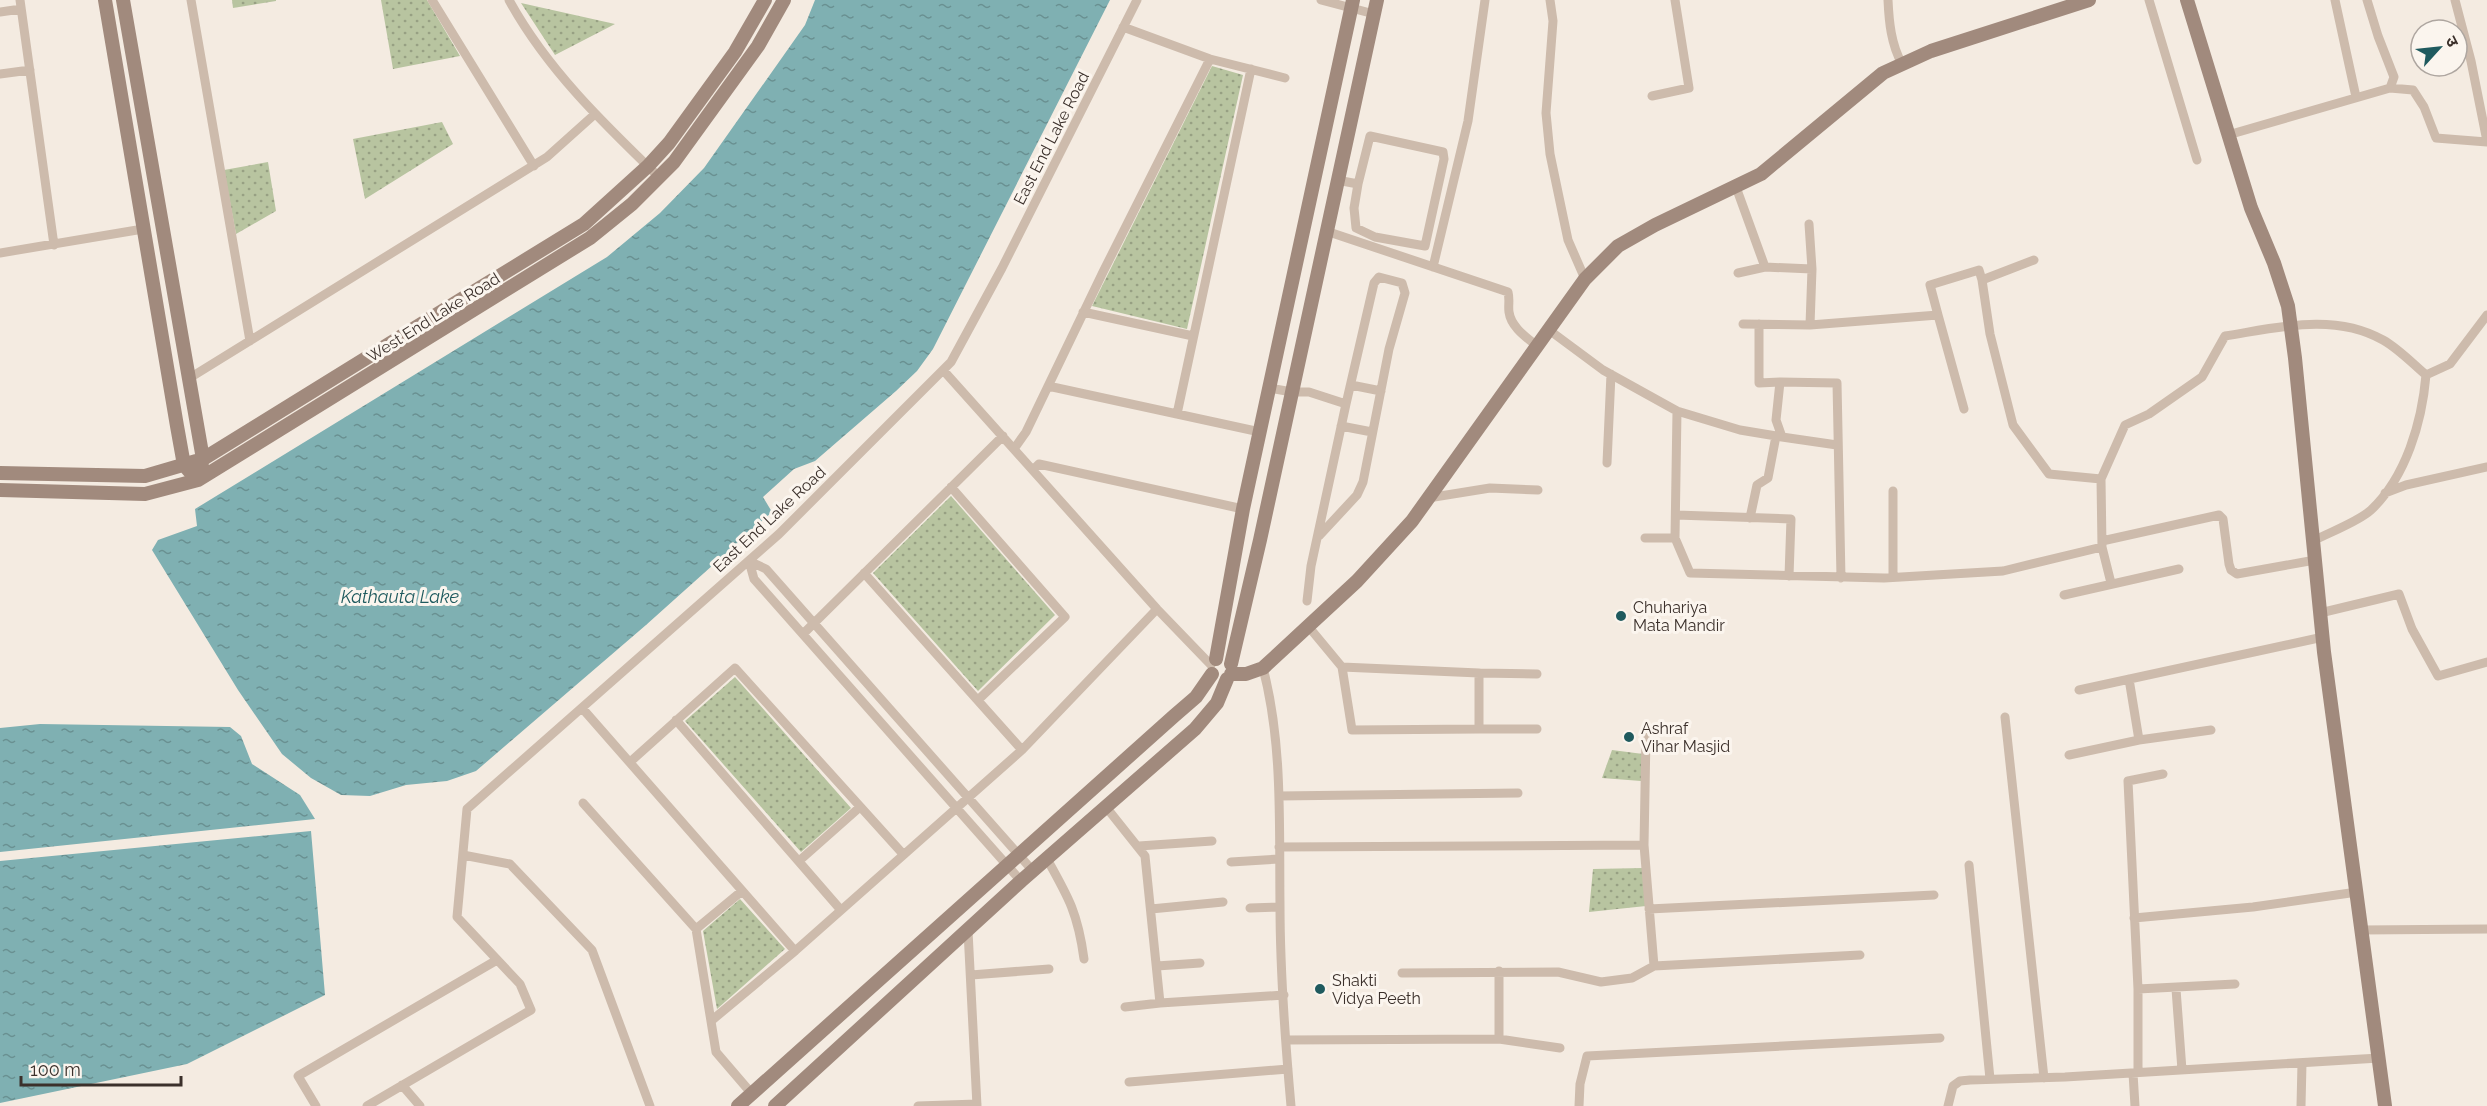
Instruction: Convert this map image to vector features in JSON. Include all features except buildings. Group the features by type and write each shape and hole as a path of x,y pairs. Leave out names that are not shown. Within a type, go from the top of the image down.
{"street":[{"path":"105,0 184,465 198,480"},
{"path":"123,0 203,459 198,480"},
{"path":"191,0 250,341"},
{"path":"432,0 534,166"},
{"path":"509,0 553,67 595,114 658,177"},
{"name":"West End Lake Road","path":"0,473 144,476 203,459 584,224 648,166 669,143 735,52 765,0"},
{"name":"West End Lake Road","path":"0,490 146,494 198,480 590,238 632,204 674,162 759,46 784,0"},
{"name":"East End Lake Road","path":"402,1085 531,1010 520,984 457,917 467,809 780,534 951,362 1002,268 1137,0"},
{"path":"1321,0 1352,4 1374,14"},
{"path":"775,1106 1021,881 1195,729 1217,703 1230,672 1297,392 1326,231 1377,0"},
{"path":"1433,267 1468,121 1485,0"},
{"path":"1550,0 1553,21 1546,113 1550,154 1568,240 1585,279"},
{"path":"1652,96 1689,88 1675,0"},
{"path":"1888,0 1896,54 1902,64"},
{"path":"943,370 1157,609 1213,666 1219,680 1230,672 1246,674 1263,668 1357,581 1412,521 1585,279 1618,246 1655,225 1761,174 1856,93 1883,73 1931,51 2089,0"},
{"path":"2149,0 2197,160"},
{"path":"2187,0 2251,208 2274,262 2288,306 2320,613 2385,1106"},
{"path":"2335,0 2356,98"},
{"path":"2367,0 2394,77 2390,88"},
{"path":"2229,135 2390,88 2412,90 2424,106 2436,138 2487,142 2471,61 2455,0"},
{"path":"0,12 20,4 54,245"},
{"path":"738,1106 1196,697 1213,666 1243,509 1352,4"},
{"path":"1123,27 1210,59 1285,78"},
{"path":"1014,449 1026,432 1083,312 1210,59"},
{"path":"1177,414 1251,69"},
{"path":"0,75 30,70"},
{"path":"188,379 547,158 595,114"},
{"path":"1370,136 1443,152 1444,159 1425,246 1375,237 1356,228 1354,208 1358,184 1370,136"},
{"path":"1337,180 1358,184"},
{"path":"1736,187 1765,267"},
{"path":"1809,224 1812,269 1810,325"},
{"path":"0,253 143,229"},
{"path":"1326,231 1508,292 1510,302 1508,310 1512,322 1537,346"},
{"path":"1982,280 2034,260"},
{"path":"1738,273 1765,267 1812,269"},
{"path":"1964,409 1930,285 1979,270 1990,334 2013,425 2049,474 2101,478"},
{"path":"1307,601 1311,566 1341,426 1374,283 1379,277 1402,284 1405,293 1389,349 1363,482 1357,495 1319,536"},
{"path":"1083,312 1193,336"},
{"path":"1743,324 1810,325 1938,315"},
{"path":"2426,375 2450,364 2487,315"},
{"path":"2111,584 2102,544 2101,478 2125,425 2149,414 2202,377 2225,336 2309,323 2360,330 2384,340 2426,375"},
{"path":"1759,324 1759,383 1837,383 1841,578"},
{"path":"1549,330 1611,374 1677,411 1740,430 1837,445"},
{"path":"1607,463 1611,374"},
{"path":"2313,541 2370,511 2400,472 2410,449 2425,391 2426,375"},
{"path":"1750,518 1757,485 1768,478 1779,436 1776,420 1780,382"},
{"path":"1351,385 1381,391"},
{"path":"1048,386 1260,432"},
{"path":"1269,388 1323,397 1346,404"},
{"path":"1677,411 1675,538 1690,573 1841,578 2003,571 2219,515 2223,519 2229,564 2231,570 2237,574 2315,560"},
{"path":"1341,426 1372,432"},
{"path":"803,634 1002,436"},
{"path":"1033,470 1039,464 1243,509"},
{"path":"2385,493 2406,485 2487,467"},
{"path":"951,487 1065,617 978,700"},
{"path":"1428,498 1490,488 1538,490"},
{"path":"1893,491 1893,577"},
{"path":"1676,515 1791,519 1789,576"},
{"path":"1645,538 1675,538"},
{"path":"749,561 766,569 1033,871"},
{"path":"749,561 754,579 1021,881"},
{"path":"2064,595 2180,569"},
{"path":"864,573 1022,750"},
{"path":"2320,613 2399,594 2412,629 2438,676 2487,662"},
{"path":"711,1021 795,951 1022,750 1157,609"},
{"path":"1308,626 1342,667 1352,730 1538,729"},
{"path":"2079,690 2323,637"},
{"path":"1213,666 1223,658 1230,672"},
{"path":"1342,667 1537,674"},
{"path":"630,762 735,668 903,855"},
{"path":"1263,668 1272,702 1279,796 1280,907 1291,1106"},
{"path":"1479,673 1479,729"},
{"path":"2129,679 2139,740"},
{"path":"582,708 795,951"},
{"path":"2005,717 2044,1078"},
{"path":"676,720 840,909"},
{"path":"2069,755 2139,740 2211,730"},
{"path":"1646,736 1644,845 1654,966"},
{"path":"2135,1106 2138,989 2128,782 2163,774"},
{"path":"1279,796 1518,793"},
{"path":"583,803 696,929 716,1052 752,1094"},
{"path":"799,861 860,807"},
{"path":"1106,807 1145,856 1161,1003"},
{"path":"1139,846 1212,841"},
{"path":"1279,847 1644,845"},
{"path":"463,855 510,864 591,950 650,1106"},
{"path":"1047,859 1073,904 1084,959"},
{"path":"1231,861 1280,859"},
{"path":"1968,865 1990,1079"},
{"path":"696,929 742,891"},
{"path":"2134,918 2253,907 2356,892"},
{"path":"1649,909 1934,895"},
{"path":"1151,909 1223,902"},
{"path":"1250,908 1280,907"},
{"path":"2362,930 2487,929"},
{"path":"918,1106 977,1105 968,931"},
{"path":"1402,973 1558,972 1601,982 1632,978 1654,966 1860,955"},
{"path":"316,1106 298,1076 498,960"},
{"path":"1156,966 1200,963"},
{"path":"971,975 1049,969"},
{"path":"1499,971 1499,1039"},
{"path":"2138,989 2176,989 2235,984"},
{"path":"2176,989 2182,1070"},
{"path":"1125,1007 1284,995"},
{"path":"1579,1106 1580,1083 1587,1056 1940,1038"},
{"path":"1286,1040 1499,1039 1560,1048"},
{"path":"1948,1106 1953,1086 1960,1081 2379,1058"},
{"path":"2301,1106 2302,1063"},
{"path":"1129,1082 1288,1069"},
{"path":"367,1106 402,1085 420,1106"}],"green space":[{"path":"232,0 276,0 276,1 233,8"},
{"path":"381,0 427,0 460,56 393,69"},
{"path":"521,3 615,24 555,55"},
{"path":"1212,66 1243,75 1187,329 1092,306"},
{"path":"442,122 453,144 365,199 353,139"},
{"path":"268,162 276,211 236,234 224,170"},
{"path":"951,496 1055,615 978,691 873,573"},
{"path":"735,677 851,808 801,852 685,721"},
{"path":"1612,750 1643,754 1641,781 1602,778"},
{"path":"1643,868 1646,906 1589,912 1593,869"},
{"path":"740,899 785,949 717,1009 703,931"}],"water":[{"name":"Kathauta Lake","path":"815,0 1110,0 933,349 917,371 815,461 794,469 763,497 772,512 646,625 476,771 447,781 406,785 370,796 341,795 311,778 282,754 238,690 152,550 158,540 197,526 195,509 607,257 660,213 704,168 805,25"},
{"path":"40,724 230,727 241,736 252,764 300,795 315,819 0,852 0,728"},
{"path":"311,831 325,995 187,1064 0,1103 0,861"}],"place":[{"name":"Chuhariya Mata Mandir","path":"1621,616"},
{"name":"Ashraf Vihar Masjid","path":"1629,737"},
{"name":"Shakti Vidya Peeth","path":"1320,989"}]}
